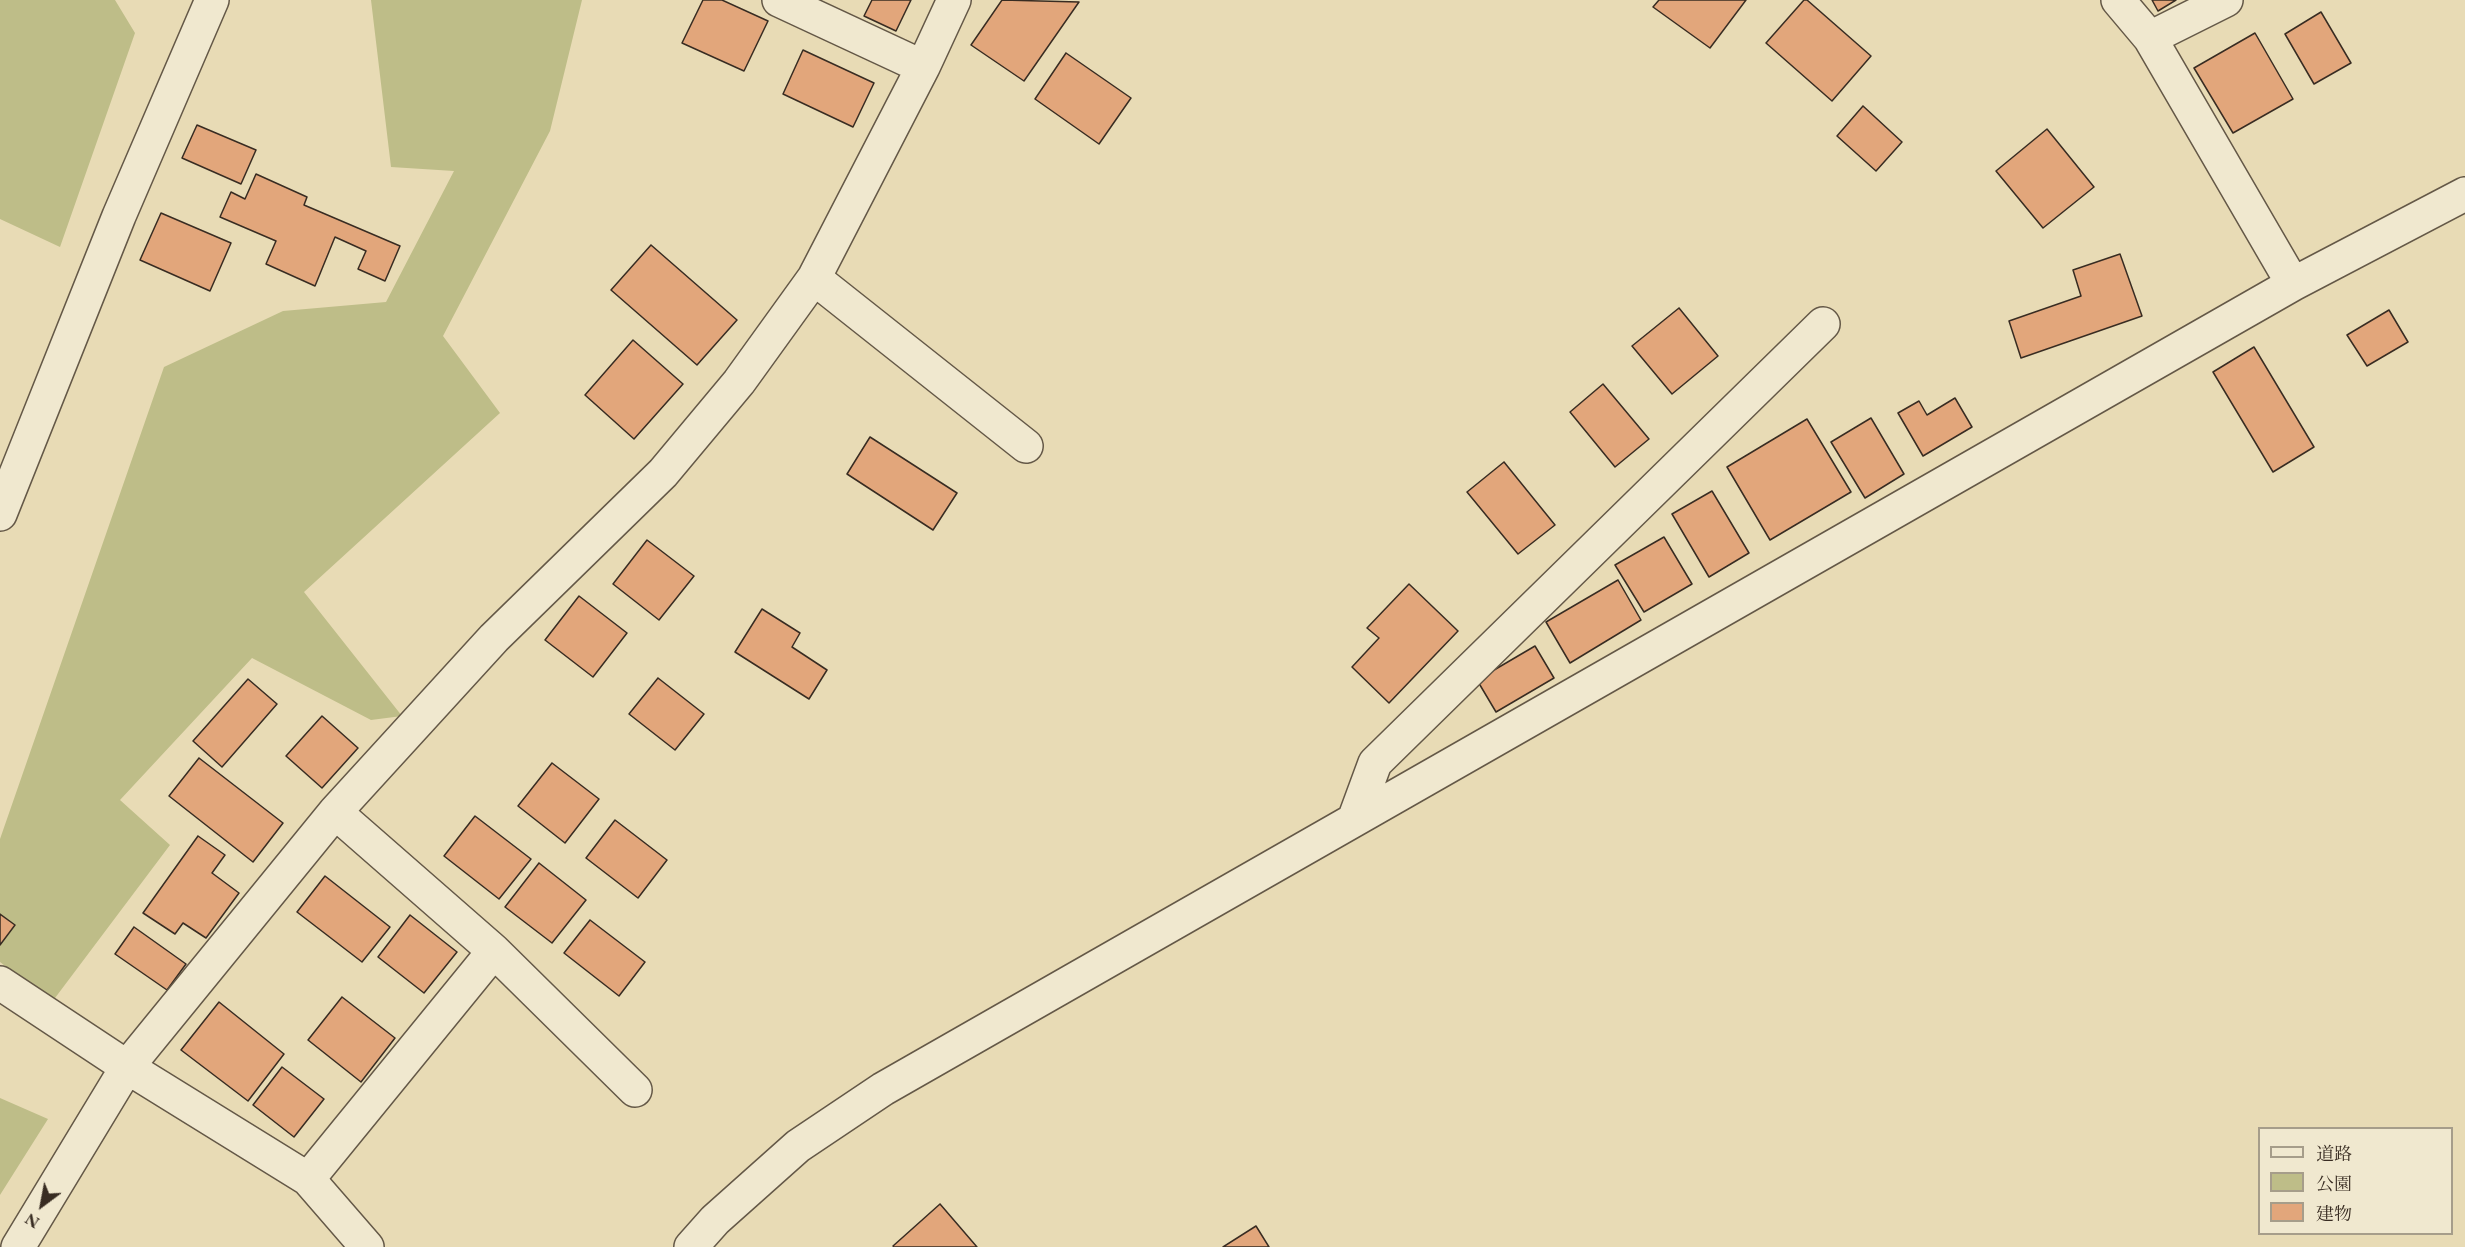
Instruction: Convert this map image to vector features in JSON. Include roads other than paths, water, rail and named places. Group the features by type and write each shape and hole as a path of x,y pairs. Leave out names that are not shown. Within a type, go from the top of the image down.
{"street":[{"path":"0,514 119,216 212,0"},
{"path":"778,0 923,67"},
{"path":"18,1247 127,1067 335,812 494,638 663,473 739,382 814,278 923,67 954,0"},
{"path":"2118,0 2150,38 2293,284"},
{"path":"2150,38 2226,0"},
{"path":"691,1247 715,1220 798,1146 883,1089 2293,284 2465,194"},
{"path":"814,278 1026,446"},
{"path":"1354,819 1375,763 1823,324"},
{"path":"335,812 494,951 635,1090"},
{"path":"308,1179 494,951"},
{"path":"0,983 127,1067 308,1179 367,1247"}]}
